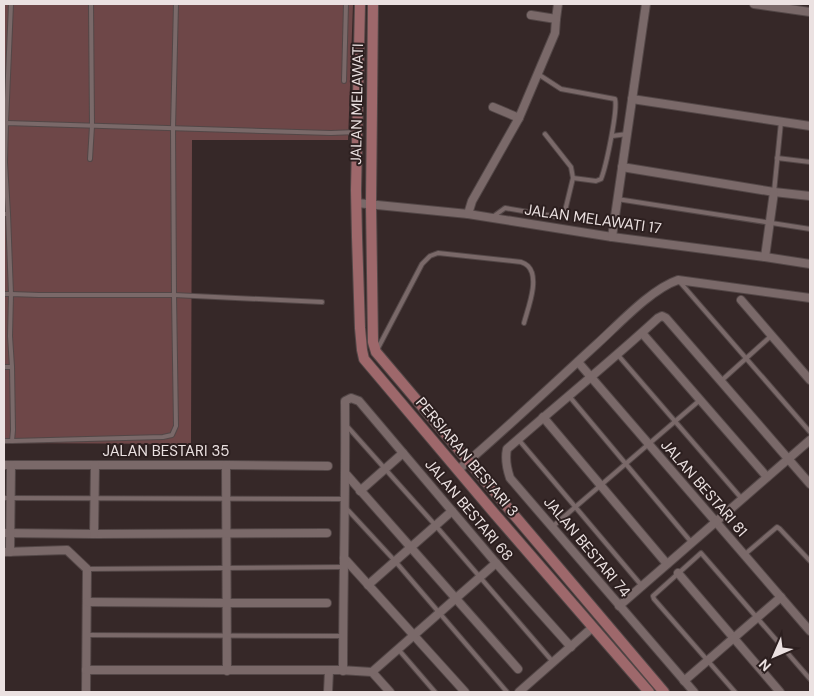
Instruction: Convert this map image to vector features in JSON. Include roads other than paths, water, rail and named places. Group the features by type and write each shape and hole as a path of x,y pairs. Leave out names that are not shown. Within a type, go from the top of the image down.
{"street":[{"name":"JALAN MELAWATI","path":"357,203 360,4"},
{"name":"JALAN MELAWATI","path":"371,204 373,4"},
{"path":"468,214 472,201 519,118 556,33 558,4"},
{"path":"612,237 646,4"},
{"path":"754,4 810,12"},
{"path":"532,15 556,19"},
{"path":"632,99 810,126"},
{"path":"493,107 519,118"},
{"path":"622,167 774,192 810,196"},
{"path":"765,257 774,192"},
{"name":"JALAN MELAWATI 17","path":"357,203 468,214 612,237 810,264"},
{"name":"PERSIARAN BESTARI 3","path":"357,203 360,328 364,359 648,692"},
{"path":"371,204 373,342 376,352"},
{"path":"458,470 643,302 670,283 678,280 810,298"},
{"path":"741,300 810,380"},
{"name":"JALAN BESTARI 74","path":"694,692 510,478 506,455 507,449 662,316 666,318 810,484"},
{"path":"642,332 767,478"},
{"name":"PERSIARAN BESTARI 3","path":"376,352 664,692"},
{"name":"JALAN BESTARI 81","path":"578,362 810,631"},
{"name":"JALAN BESTARI 68","path":"345,425 345,402 351,398 359,401 496,563 571,647"},
{"path":"543,418 667,564"},
{"path":"341,671 346,508 345,425"},
{"path":"619,606 810,440"},
{"path":"360,491 403,452"},
{"path":"94,534 95,464"},
{"path":"8,465 7,552 67,550 86,569 86,692"},
{"name":"JALAN BESTARI 35","path":"8,465 328,466"},
{"path":"226,465 227,671"},
{"path":"346,474 518,669"},
{"path":"368,585 452,511"},
{"path":"7,533 328,533"},
{"path":"344,558 465,692"},
{"path":"86,670 372,672 496,563"},
{"path":"678,573 780,692"},
{"path":"684,681 781,597"},
{"path":"86,602 327,603"},
{"path":"519,692 593,627"},
{"path":"328,692 330,671"},
{"path":"372,672 390,692"}],"lane":[{"path":"11,4 5,162 11,294 12,441"},
{"path":"90,159 92,126 92,4"},
{"path":"4,441 163,437 172,435 176,426 173,128 176,4"},
{"path":"344,82 346,4"},
{"path":"538,74 561,89 615,99 617,104 612,136 601,179 596,181 573,178"},
{"path":"774,192 781,122"},
{"path":"6,123 332,133 357,132"},
{"path":"492,218 504,208 561,216 565,212 573,178 571,167 545,134"},
{"path":"612,136 627,134"},
{"path":"778,158 810,162"},
{"path":"617,199 810,229"},
{"path":"376,352 422,264 430,256 438,253 521,262 529,267 533,275 534,284 524,323"},
{"path":"678,280 810,432"},
{"path":"4,294 174,296 322,302"},
{"path":"4,335 10,336"},
{"path":"721,381 772,335"},
{"path":"618,354 742,499"},
{"path":"4,367 12,367"},
{"path":"569,396 692,543"},
{"path":"552,527 700,400"},
{"path":"345,425 436,526 553,662"},
{"path":"518,439 642,586"},
{"path":"7,498 345,498"},
{"path":"346,508 395,561 507,692"},
{"path":"744,555 776,527 780,528 810,561"},
{"path":"735,692 653,596 701,553 810,679"},
{"path":"86,569 343,567"},
{"path":"86,635 343,636"},
{"path":"398,649 435,692"}]}
